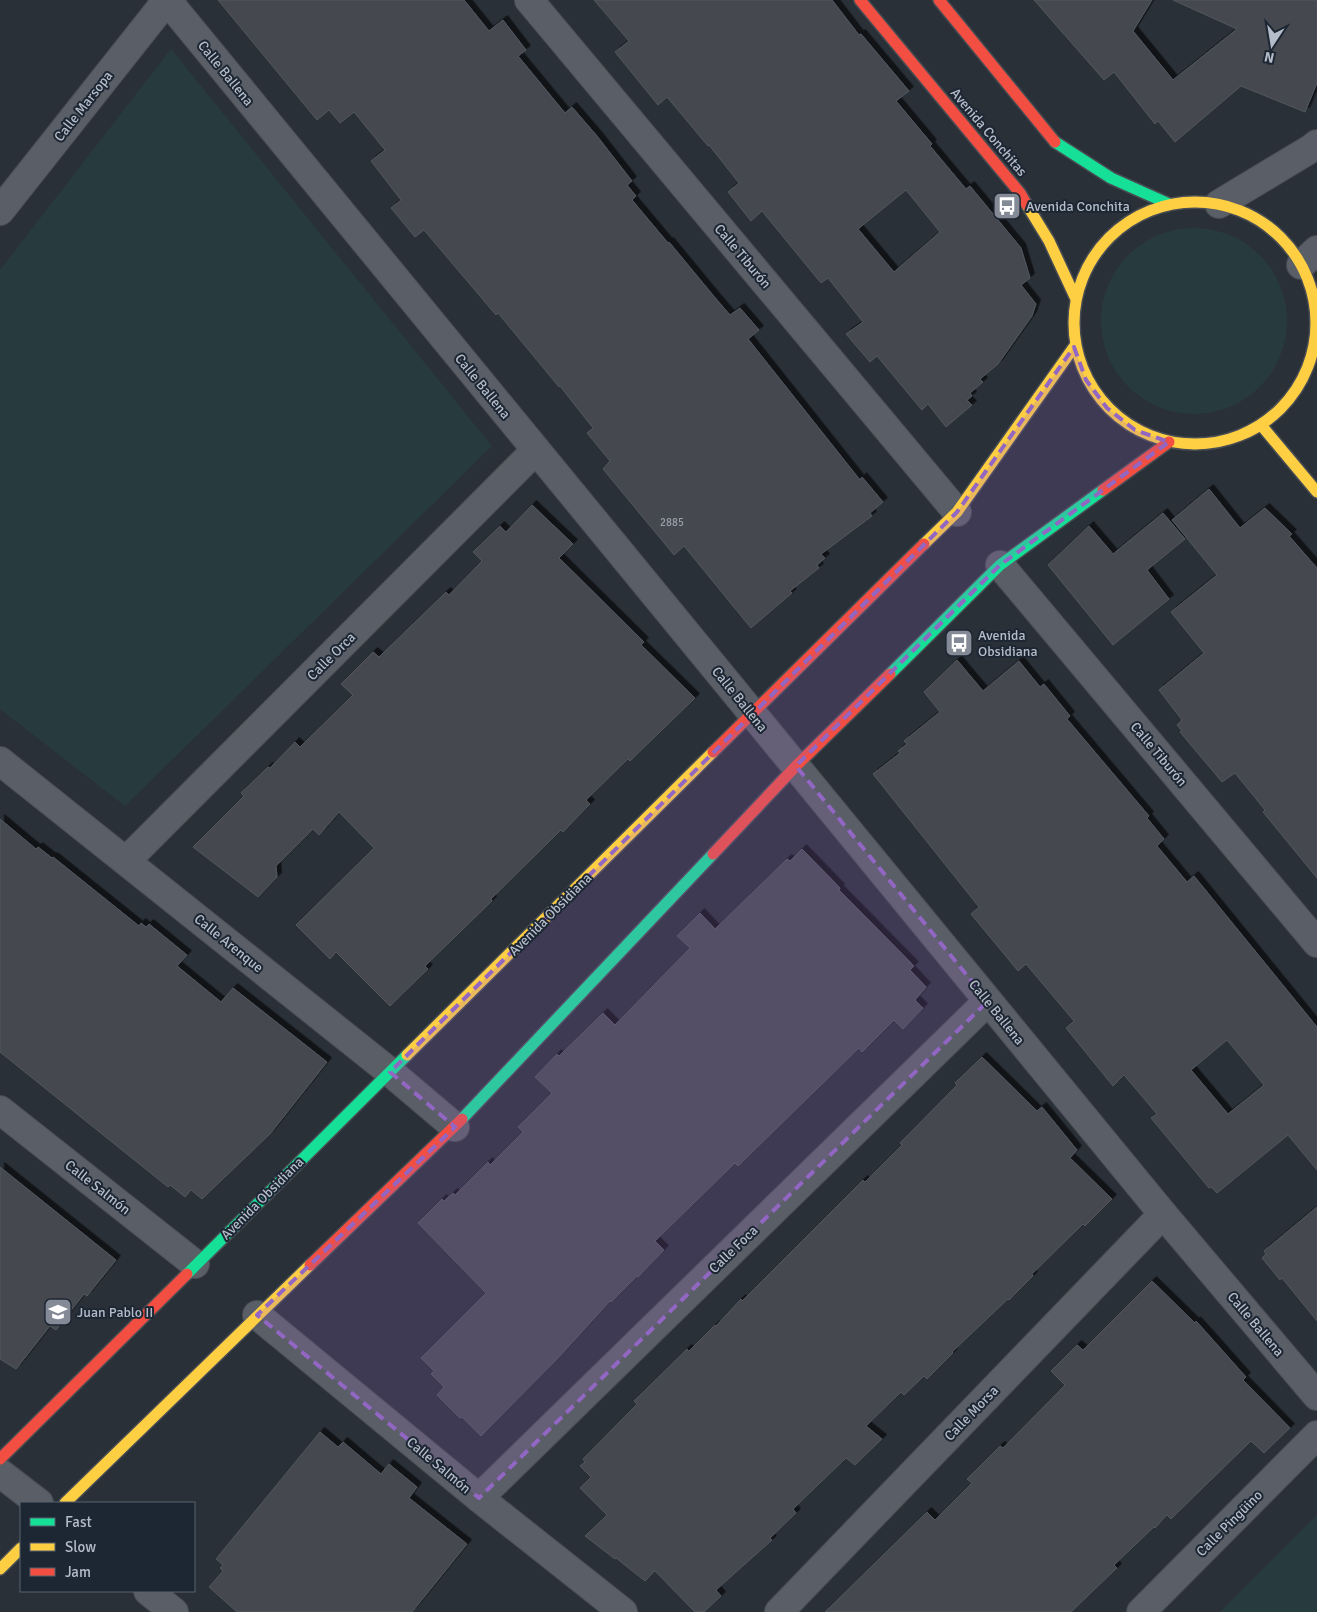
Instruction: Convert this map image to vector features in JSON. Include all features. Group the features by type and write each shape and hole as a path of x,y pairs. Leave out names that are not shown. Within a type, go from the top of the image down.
{"street":[{"name":"Calle Marsopa","path":"0,211 167,0"},
{"name":"Calle Ballena","path":"167,0 1163,1214 1317,1396"},
{"name":"Calle Tiburón","path":"529,0 958,512"},
{"name":"Avenida Conchitas","path":"860,0 1020,192 1049,241 1074,297"},
{"path":"939,0 1057,144 1111,178 1169,204"},
{"path":"1219,204 1317,144"},
{"path":"1194,202 1219,204 1252,216 1281,237 1310,265 1315,306 1316,341 1306,374 1288,402 1261,425 1232,439 1201,445 1168,442 1136,430 1107,408 1086,380 1074,347 1074,297 1093,255 1126,222 1169,204 1194,202"},
{"name":"Avenida Obsidiana","path":"0,1459 752,713 958,512 1074,347"},
{"path":"1261,425 1317,492"},
{"path":"66,1502 257,1315 455,1128 796,766 1000,565 1168,442"},
{"name":"Calle Orca","path":"126,861 536,450"},
{"name":"Calle Tiburón","path":"1000,565 1317,943"},
{"name":"Calle Arenque","path":"0,761 390,1072 455,1128"},
{"name":"Calle Foca","path":"479,1498 988,1001"},
{"name":"Calle Salmón","path":"0,1110 195,1264"},
{"name":"Calle Morsa","path":"779,1612 1163,1214"},
{"name":"Calle Salmón","path":"257,1315 479,1498 622,1612"},
{"name":"Calle Pingüino","path":"1141,1612 1317,1435"},
{"path":"0,1473 38,1502"},
{"path":"0,1569 20,1549"},
{"path":"149,1592 174,1612"}],"highlighted area":[{"path":"1074,347 1086,380 1107,408 1135,430 1169,442 1000,565 796,766 988,1001 479,1498 257,1315 455,1127 390,1072 957,512"}],"green space":[{"path":"171,49 492,446 125,806 0,709 0,270"},
{"path":"1194,228 1230,235 1260,255 1280,285 1287,321 1280,357 1260,387 1230,407 1194,414 1158,407 1128,387 1108,357 1101,321 1108,285 1128,255 1158,235"},
{"path":"1317,1515 1317,1612 1220,1612"}],"building":[{"path":"218,0 464,0 489,31 503,20 526,50 518,56 565,113 572,107 597,136 632,181 627,185 636,196 632,200 730,315 740,308 759,330 748,339 860,480 862,477 883,502 870,513 872,516 821,554 825,558 817,565 819,568 790,591 792,593 751,628 684,546 674,555 603,469 610,461 587,433 593,428 498,313 496,315 424,230 415,237 391,208 401,200 371,161 385,150 354,112 340,123 329,110 317,120"},
{"path":"594,0 832,0 859,35 861,34 909,91 896,101 932,144 930,146 966,189 970,186 1021,248 1030,278 1021,285 1036,304 1032,316 998,364 980,379 983,382 970,393 972,396 967,400 972,405 946,427 928,404 922,410 877,356 870,362 846,334 863,322 828,278 821,283 762,211 751,221 728,192 739,183 709,145 667,97 658,105 615,52 629,41","holes":["906,190 940,232 894,272 858,229"]},
{"path":"1034,0 1152,0 1133,31 1173,80 1237,29 1173,0 1317,0 1317,83 1305,112 1241,86 1175,142 1158,121 1155,124 1114,72 1104,80"},
{"path":"1209,489 1240,528 1265,508 1292,534 1289,536 1317,568 1317,878 1263,812 1265,810 1235,773 1222,782 1180,732 1182,731 1177,725 1182,720 1159,690 1204,653 1171,612 1217,575 1172,520"},
{"path":"532,505 573,544 559,558 644,642 641,645 695,698 630,761 628,759 586,800 590,804 563,832 561,830 491,899 492,901 425,966 428,969 390,1006 336,952 330,959 296,925 374,848 339,812 319,835 313,829 276,866 277,877 258,897 193,847 244,796 241,793 268,767 270,768 295,742 300,747 353,695 341,684 373,652 379,657 446,592 449,595 482,561 473,552 500,526 506,532"},
{"path":"1163,513 1185,539 1147,570 1169,599 1113,645 1048,565 1089,526 1113,554"},
{"path":"957,660 983,691 1019,661 1040,687 1044,684 1070,716 1067,719 1149,816 1147,818 1164,839 1157,846 1187,882 1194,876 1317,1027 1317,1170 1288,1135 1217,1193 1211,1187 1209,1188 1151,1118 1157,1114 1124,1075 1113,1086 1066,1028 1074,1021 1026,964 1018,971 971,914 979,907 873,774 900,753 898,751 907,744 904,741 940,712 924,692","holes":["1227,1040 1264,1085 1228,1114 1191,1070"]},
{"path":"0,819 36,849 38,847 53,857 139,926 141,923 146,927 149,924 187,955 177,966 221,1002 233,988 327,1062 270,1134 202,1199 191,1190 185,1197 170,1185 168,1187 0,1052"},
{"path":"802,849 840,888 839,890 914,966 910,970 926,987 915,1000 923,1008 903,1029 894,1020 862,1052 859,1048 738,1166 735,1163 655,1241 664,1250 638,1277 610,1301 560,1356 481,1436 437,1395 444,1387 431,1374 434,1371 421,1358 486,1293 418,1223 442,1199 444,1201 453,1193 455,1195 488,1162 490,1165 523,1132 518,1127 552,1093 535,1077 557,1054 559,1056 603,1013 615,1025 690,948 677,936 700,913 715,929 787,859 790,861"},
{"path":"982,1057 1037,1111 1042,1107 1077,1150 1070,1158 1112,1199 1085,1226 1083,1224 1032,1274 1033,1276 1009,1300 952,1352 927,1379 924,1376 904,1395 901,1392 866,1426 882,1439 855,1465 846,1458 793,1509 796,1513 770,1538 772,1540 716,1590 721,1596 704,1612 695,1612 655,1571 645,1581 585,1536 607,1515 580,1488 591,1477 580,1466 585,1462 583,1459 637,1404 634,1401 687,1349 689,1351 716,1326 741,1299 742,1301 863,1180 865,1182 902,1145 900,1143 957,1085 955,1083"},
{"path":"0,1167 116,1260 87,1296 84,1294 56,1330 50,1326 16,1369 0,1359"},
{"path":"1317,1207 1317,1321 1282,1278 1280,1280 1262,1258 1266,1254 1264,1251"},
{"path":"1152,1281 1195,1323 1196,1321 1246,1377 1243,1380 1290,1428 1264,1453 1251,1441 1171,1519 1167,1515 1114,1565 1117,1568 1071,1612 825,1612 927,1512 935,1520 972,1483 967,1479 1000,1446 1003,1448 1065,1385 1051,1371 1077,1345 1083,1350"},
{"path":"320,1432 338,1447 343,1442 381,1474 389,1464 417,1487 409,1498 467,1544 412,1612 237,1612 209,1587 223,1571 220,1568 223,1565 216,1559"}],"traffic: fast":[{"path":"1055,142 1111,178 1169,204"},
{"path":"890,674 1000,565 1103,490"},
{"path":"462,1119 713,854"},
{"path":"187,1274 407,1055"}],"traffic: slow":[{"path":"1183,202 1207,202 1230,207 1252,216 1281,237 1296,256 1307,277 1314,299 1316,323 1314,347 1307,369 1296,390 1281,409 1252,430 1230,439 1207,444 1183,444 1160,439 1138,430 1118,417 1101,400 1088,380 1079,358 1074,335 1074,311 1079,288 1088,266 1101,246 1118,229 1138,216 1160,207 1183,202"},
{"path":"1027,205 1049,241 1075,297"},
{"path":"924,544 957,512 1074,347"},
{"path":"1261,425 1317,492"},
{"path":"407,1055 713,752"},
{"path":"66,1502 310,1265"},
{"path":"0,1569 20,1549"}],"traffic: jam":[{"path":"860,0 1020,193 1027,205"},
{"path":"939,0 1055,142"},
{"path":"1103,490 1169,442"},
{"path":"713,752 924,544"},
{"path":"713,854 796,766 890,674"},
{"path":"310,1265 462,1119"},
{"path":"0,1459 187,1274"}],"place":[{"name":"Avenida Conchita","path":"1007,206"},
{"name":"Avenida Obsidiana","path":"959,643"},
{"name":"Juan Pablo II","path":"58,1312"}]}
